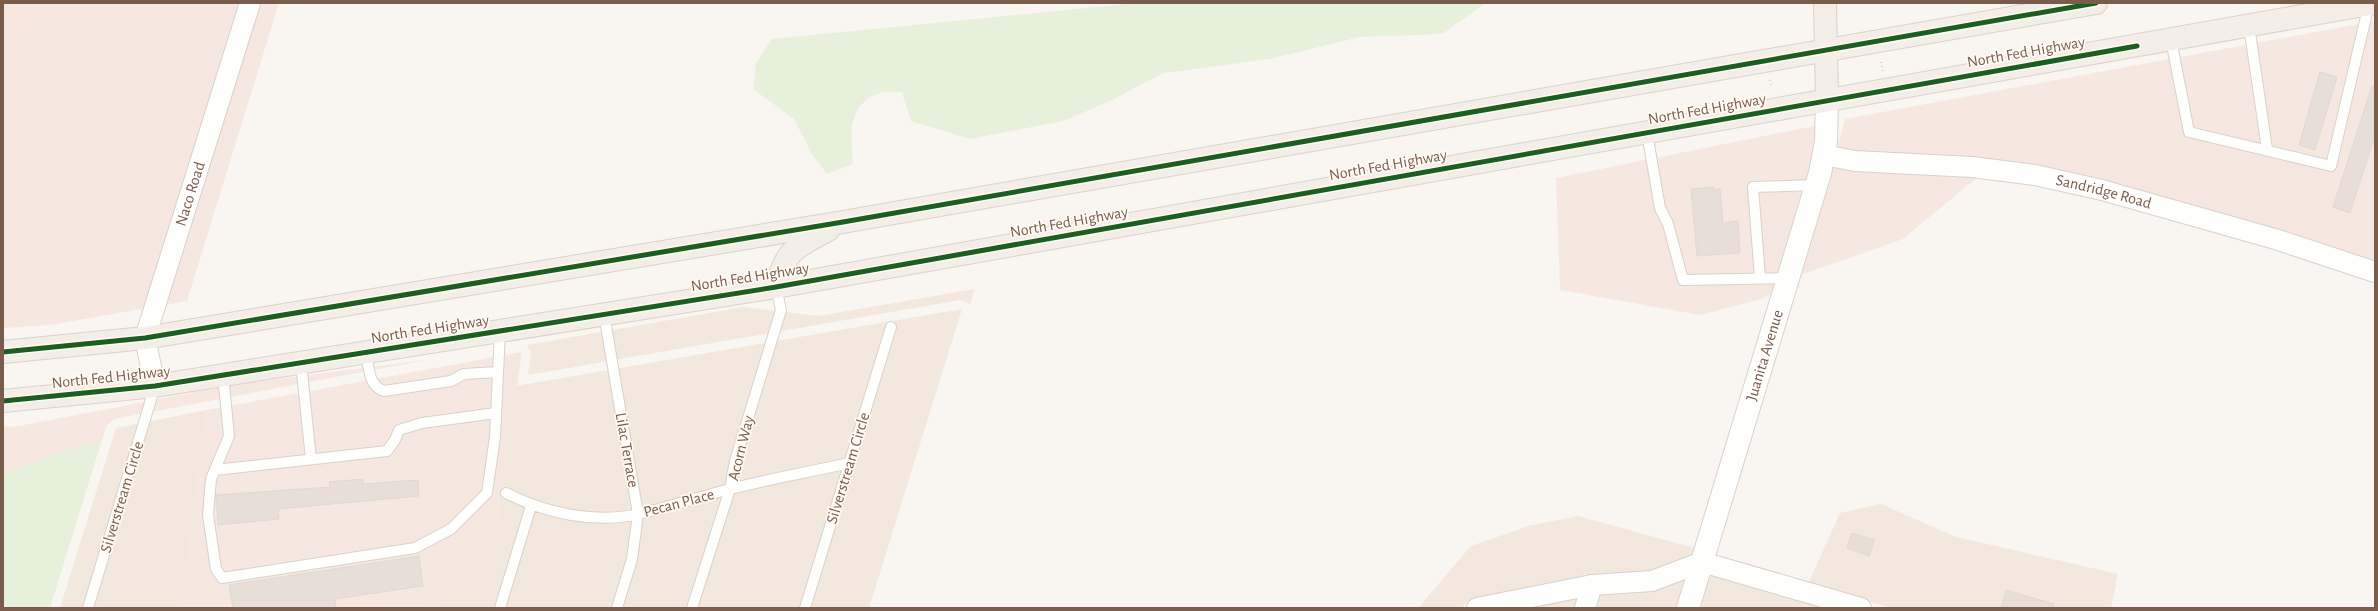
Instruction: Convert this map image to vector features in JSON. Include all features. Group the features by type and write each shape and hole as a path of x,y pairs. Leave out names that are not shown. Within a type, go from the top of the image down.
{"main road":[{"path":"1825,3 1827,99"},
{"path":"3,352 145,338 843,222 2096,3"},
{"name":"North Fed Highway","path":"3,401 155,386 776,287 1647,133 1827,99 2372,4"},
{"path":"776,287 782,263 794,249 843,222"}],"street":[{"name":"Naco Road","path":"155,386 145,338 250,3"},
{"name":"Juanita Avenue","path":"1688,608 1790,278 1817,185 1824,155 1827,99"},
{"name":"Sandridge Road","path":"1824,155 1855,161 1972,167 2035,175 2102,190 2275,239 2375,272"},
{"path":"1477,608 1592,585 1652,581 1702,562 1861,608"},
{"path":"1586,608 1592,585"}],"lane":[{"path":"2171,40 2189,132 2267,149 2332,166 2372,4"},
{"path":"2249,26 2267,149"},
{"path":"1647,133 1660,208 1668,224 1683,280 1790,278"},
{"path":"1760,278 1753,187 1817,185"},
{"name":"Acorn Way","path":"692,608 730,489 735,460 781,310 776,287"},
{"name":"Lilac Terrace","path":"604,314 638,514 632,559 617,608"},
{"name":"Silverstream Circle","path":"805,608 891,327"},
{"path":"223,375 229,436 211,479 208,515 216,569 222,578 415,548 451,529 486,493 495,437 500,331"},
{"path":"366,352 372,381 377,388 384,391 451,381 464,374 498,372"},
{"path":"301,363 311,459"},
{"name":"Silverstream Circle","path":"88,608 155,386"},
{"path":"215,470 387,451 395,440 399,430 422,423 496,413"},
{"name":"Pecan Place","path":"506,493 531,506 551,511 612,518 638,514 730,489 849,463"},
{"path":"500,608 531,506"}],"shaded area":[{"path":"3,3 279,3 187,301 50,325 3,328"},
{"path":"2375,21 2375,262 2278,230 1837,149 1845,119"},
{"path":"1824,124 1773,293 1762,299 1700,315 1560,290 1556,178"},
{"path":"1832,166 1979,176 1903,239 1798,276"},
{"path":"975,289 970,304 960,300 528,375 531,351 527,345 744,307 819,316"},
{"path":"962,309 869,608 401,608 437,602 497,519 516,386"},
{"path":"522,352 497,519 437,602 401,608 182,608 207,410"},
{"path":"432,359 114,419 107,425 101,443 88,443 3,473 3,427 19,426 233,385"},
{"path":"207,410 182,608 60,608 116,428"},
{"path":"1881,504 1956,537 2118,574 2111,608 1892,608 1712,557 1713,554 1809,582 1840,513"},
{"path":"1578,516 1694,548 1691,556 1649,572 1592,576 1585,574 1583,577 1469,600 1461,608 1418,608 1471,546 1528,526"},
{"path":"1707,574 1827,608 1697,608"},
{"path":"1685,578 1676,608 1596,608 1600,593"},
{"path":"1578,597 1575,608 1524,608"}],"green space":[{"path":"1138,3 1486,3 1442,34 1359,37 1270,59 1163,73 1110,101 1063,121 970,139 911,121 902,92 880,93 867,100 860,106 855,114 852,133 853,164 827,174 812,154 794,119 753,89 756,63 772,39"},
{"path":"88,443 101,443 50,608 3,608 3,473"}],"building":[{"path":"2320,72 2337,77 2315,150 2299,145"},
{"path":"2372,86 2375,86 2375,135 2350,213 2333,207"},
{"path":"1714,187 1714,190 1720,189 1723,223 1738,221 1740,253 1697,256 1691,189"},
{"path":"363,479 363,484 418,480 419,496 278,509 279,519 218,525 216,495 330,487 329,482"},
{"path":"1852,533 1874,540 1869,556 1847,548"},
{"path":"419,556 423,586 335,599 336,608 233,608 229,585"},
{"path":"2006,590 2054,604 2053,608 2001,608"}],"cycle path":[{"path":"3,352 145,338 843,222 2096,3"},
{"path":"3,401 155,386 776,287 2137,46"}]}
